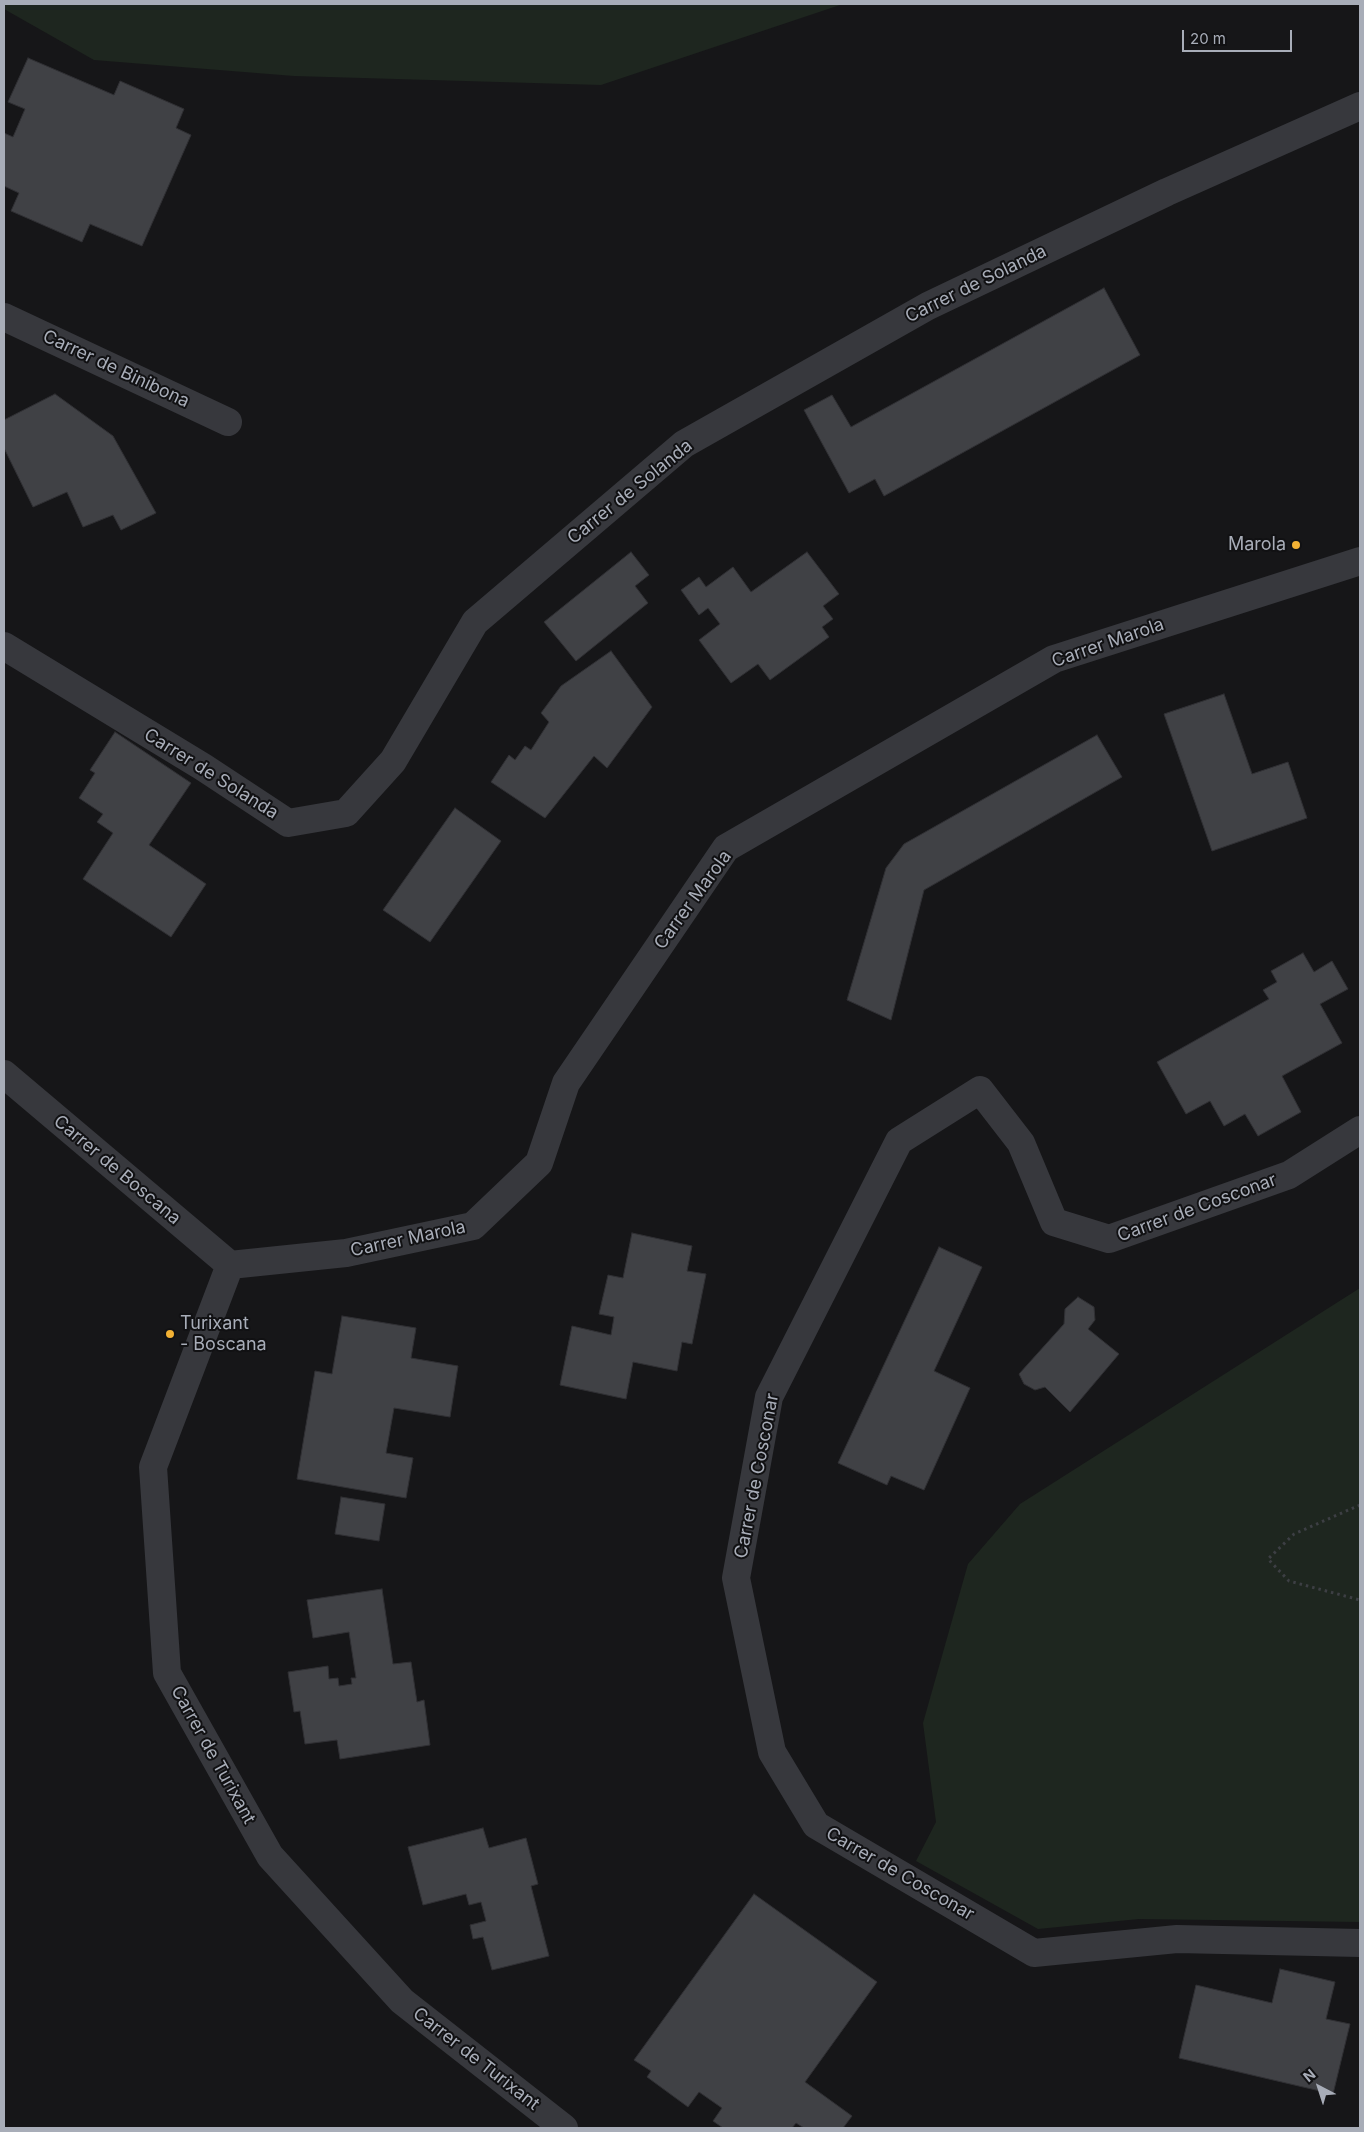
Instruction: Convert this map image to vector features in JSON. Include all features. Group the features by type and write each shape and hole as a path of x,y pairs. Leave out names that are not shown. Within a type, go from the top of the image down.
{"street":[{"name":"Carrer de Solanda","path":"4,646 203,767 288,823 346,813 393,761 475,622 684,444 928,306 1167,192 1360,106"},
{"name":"Carrer de Binibona","path":"4,317 228,422"},
{"name":"Carrer Marola","path":"230,1265 346,1253 474,1226 539,1163 566,1083 726,848 1054,659 1360,561"},
{"name":"Carrer de Boscana","path":"4,1074 230,1265"},
{"name":"Carrer de Cosconar","path":"1360,1130 1289,1175 1109,1239 1054,1222 1021,1143 980,1090 899,1142 769,1397 736,1578 772,1752 816,1825 1034,1953 1177,1939 1360,1943"},
{"name":"Carrer de Turixant","path":"230,1265 152,1466 167,1673 270,1856 402,2001 564,2128"}],"path":[{"path":"1360,1505 1294,1534 1268,1559 1289,1581 1360,1600"}],"shaded area":[{"path":"4,4 843,4 601,85 294,76 94,60 4,9"},
{"path":"1360,1288 1360,1922 1139,1919 1038,1929 916,1861 936,1822 923,1723 968,1564 1020,1504"}],"building":[{"path":"28,58 114,95 120,81 184,109 176,128 191,135 142,246 90,224 82,242 11,211 19,193 4,186 4,133 13,137 25,109 8,102"},
{"path":"1104,288 1140,355 884,496 875,479 849,493 804,410 832,395 851,427"},
{"path":"55,394 113,436 156,513 121,530 113,515 83,527 67,492 33,507 4,448 4,420"},
{"path":"631,552 649,575 635,586 648,603 576,661 544,622"},
{"path":"807,552 839,594 823,606 833,619 822,627 829,637 770,680 758,664 731,683 699,640 720,624 708,608 699,615 681,590 699,577 706,587 733,567 751,592"},
{"path":"611,651 652,707 607,768 594,756 545,818 491,782 509,755 515,760 525,746 531,750 549,722 541,713 561,686"},
{"path":"1224,694 1252,774 1288,762 1307,818 1212,851 1164,714"},
{"path":"115,732 191,783 149,845 206,884 171,937 83,879 113,833 97,822 103,814 79,798 95,773 90,770"},
{"path":"1097,735 1122,777 924,890 891,1020 847,1000 886,868 904,844"},
{"path":"455,808 501,841 430,942 383,910"},
{"path":"1303,953 1314,972 1332,961 1348,989 1320,1004 1342,1043 1282,1076 1301,1112 1258,1136 1245,1114 1224,1126 1210,1101 1186,1114 1157,1062 1269,999 1263,990 1277,982 1271,971"},
{"path":"632,1233 692,1246 687,1271 706,1274 692,1344 682,1342 677,1371 633,1362 626,1399 560,1385 572,1326 611,1335 614,1317 599,1314 608,1275 623,1278"},
{"path":"939,1247 982,1267 934,1371 970,1388 924,1490 891,1476 887,1485 838,1463"},
{"path":"1078,1297 1094,1307 1095,1320 1088,1329 1119,1354 1070,1412 1045,1387 1035,1390 1024,1384 1019,1374 1064,1324 1065,1309"},
{"path":"342,1316 416,1328 411,1358 458,1366 450,1417 394,1408 386,1453 413,1458 406,1498 297,1479 315,1371 332,1374"},
{"path":"341,1497 385,1504 379,1541 335,1534"},
{"path":"382,1589 393,1664 411,1662 417,1702 424,1700 430,1745 340,1759 337,1740 305,1744 300,1711 294,1712 288,1672 328,1666 329,1679 338,1678 339,1686 352,1684 351,1678 356,1678 349,1632 313,1638 307,1600"},
{"path":"483,1828 489,1848 526,1838 538,1884 531,1886 549,1956 492,1970 483,1937 473,1939 470,1925 486,1921 481,1902 469,1905 466,1894 423,1905 408,1847"},
{"path":"754,1894 877,1982 805,2082 852,2116 843,2128 804,2128 796,2123 792,2128 723,2128 713,2121 722,2108 699,2092 688,2107 647,2077 651,2071 634,2060"},
{"path":"1280,1969 1335,1982 1326,2019 1350,2024 1333,2094 1179,2058 1196,1985 1272,2003"}],"place":[{"name":"Marola","path":"1296,545"},
{"name":"Turixant - Boscana","path":"170,1334"}]}
